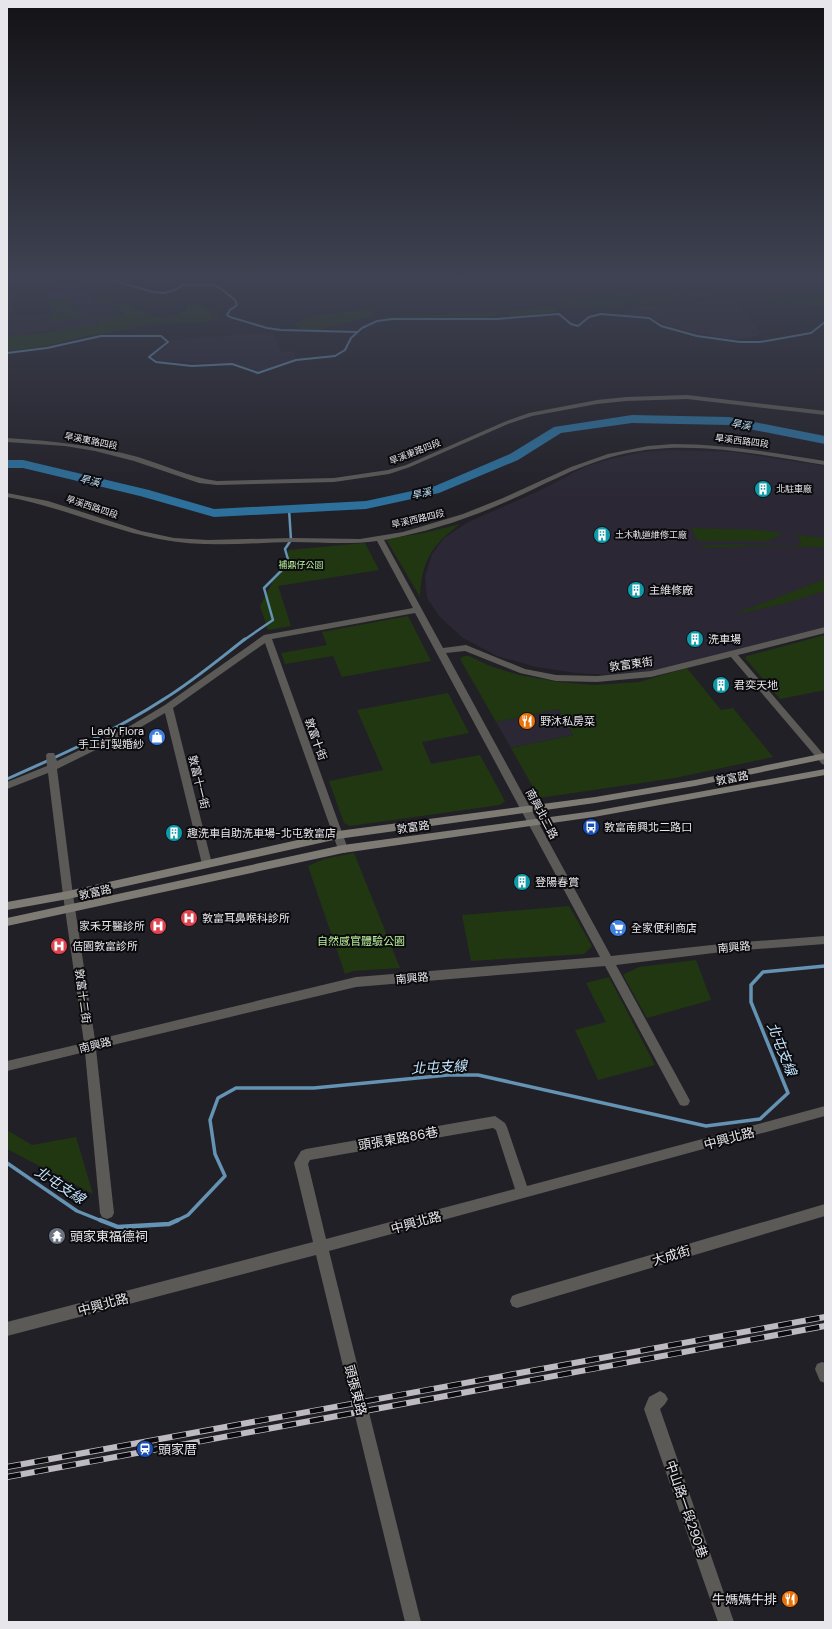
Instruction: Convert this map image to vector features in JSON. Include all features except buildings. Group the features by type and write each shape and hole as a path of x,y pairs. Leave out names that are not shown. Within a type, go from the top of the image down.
{"street":[{"name":"旱溪東路四段","path":"7,440 65,444 95,449 136,459 202,481 217,483 334,480 388,472 408,466 506,423 531,414 596,402 626,399 687,397 825,413"},
{"name":"旱溪西路四段","path":"7,495 44,502 158,537 202,542 291,540 340,542 379,538 446,523 479,511 575,467 624,451 652,448 700,447 734,450 825,463"},
{"name":"南興北二路","path":"379,538 527,810 532,822 610,961 684,1101"},
{"path":"7,786 53,767 132,728 168,707 267,637 417,610"},
{"name":"敦富東街","path":"440,651 466,648 523,670 556,678 597,679 651,674 825,630"},
{"name":"敦富十街","path":"267,637 343,848"},
{"path":"734,654 824,759"},
{"name":"敦富十一街","path":"168,707 207,864"},
{"name":"敦富十二街","path":"51,755 68,895 90,1046 107,1213"},
{"name":"敦富路","path":"7,906 68,895 338,835 527,810 695,783 824,759"},
{"name":"敦富路","path":"7,922 343,848 602,813 825,772"},
{"name":"南興路","path":"7,1066 356,982 610,961 730,947 825,940"},
{"name":"中興北路","path":"7,1329 523,1193 825,1111"},
{"name":"頭張東路86巷","path":"303,1158 306,1155 495,1122 501,1127 523,1193"},
{"name":"頭張東路","path":"303,1158 301,1163 320,1247 366,1427 413,1622"},
{"name":"大成街","path":"517,1302 825,1210"},
{"name":"中山路一段290巷","path":"660,1399 654,1402 652,1409 726,1622"}],"shaded area":[{"path":"159,351 294,351 296,360 258,373 233,364 159,361 155,359 153,354"},
{"path":"671,450 732,452 825,466 825,627 651,671 612,675 577,673 536,667 497,656 463,638 440,617 427,598 425,577 432,554 444,538 468,522 539,491 585,467 610,459 643,452"},
{"path":"558,709 573,735 511,748 496,722"}],"green space":[{"path":"460,524 442,539 430,555 423,573 420,597 386,539 424,533"},
{"path":"691,528 757,530 782,533 773,539 766,541 698,541"},
{"path":"795,535 825,538 825,547 747,546 703,548 701,546 732,544 793,546 801,544 800,539"},
{"name":"補鼎仔公園","path":"365,543 379,570 278,586 291,626 268,630 260,606 289,550"},
{"path":"825,579 825,591 783,604 732,615"},
{"path":"408,616 431,661 342,677 333,656 285,664 281,653 327,645 322,632"},
{"path":"825,635 825,690 780,699 745,658 747,656"},
{"path":"464,656 469,656 490,666 519,675 559,682 594,685 639,682 687,668 721,710 733,708 773,757 675,778 539,798 511,748 573,735 558,709 496,722 460,659"},
{"path":"448,693 469,733 422,742 431,764 480,755 505,801 500,805 350,826 344,823 329,781 383,770 357,710"},
{"name":"自然感官體驗公園","path":"354,853 400,968 353,971 345,974 308,866 324,859"},
{"path":"569,906 592,946 584,954 471,961 462,915"},
{"path":"696,960 711,1000 647,1018 623,975 639,967"},
{"path":"609,977 655,1065 598,1080 575,1030 606,1022 586,983"},
{"path":"7,1130 32,1145 76,1137 93,1194 7,1149"}],"waterway":[{"path":"7,353 23,351"},
{"path":"157,351 149,357 156,362 192,366 232,364 258,373 296,360 335,356 343,351"},
{"name":"旱溪","path":"7,464 23,464 144,493 214,513 366,505 439,489 514,457 558,430 632,419 729,421 825,440"},
{"path":"244,640 273,620 264,588 289,563 285,549 291,540 289,509"},
{"path":"7,779 87,742 145,711 185,685 245,639"},
{"name":"北屯支線","path":"178,1220 188,1215 225,1176 215,1154 210,1120 218,1098 236,1088 314,1088 448,1075 478,1075 706,1126 760,1119 788,1093 751,1002 751,985 763,972 825,966"},
{"name":"北屯支線","path":"7,1163 77,1211 102,1221"},
{"name":"北屯支線","path":"100,1220 118,1227 169,1224 178,1220"}],"railway":[{"path":"7,1467 825,1317"},
{"path":"7,1477 825,1326"}],"place":[{"name":"北駐車廠","path":"763,489"},
{"name":"土木軌道維修工廠","path":"602,535"},
{"name":"主維修廠","path":"636,590"},
{"name":"洗車場","path":"695,639"},
{"name":"君奕天地","path":"721,685"},
{"name":"野沐私房菜","path":"527,721"},
{"name":"Lady Flora 手工訂製婚紗","path":"157,737"},
{"name":"敦富南興北二路口","path":"591,827"},
{"name":"趣洗車自助洗車場-北屯敦富店","path":"174,833"},
{"name":"登陽春賞","path":"522,882"},
{"name":"敦富耳鼻喉科診所","path":"189,918"},
{"name":"家禾牙醫診所","path":"158,926"},
{"name":"全家便利商店","path":"618,928"},
{"name":"佶園敦富診所","path":"59,946"},
{"name":"頭家東福德祠","path":"57,1236"},
{"name":"頭家厝","path":"145,1449"},
{"name":"牛媽媽牛排","path":"790,1599"}]}
